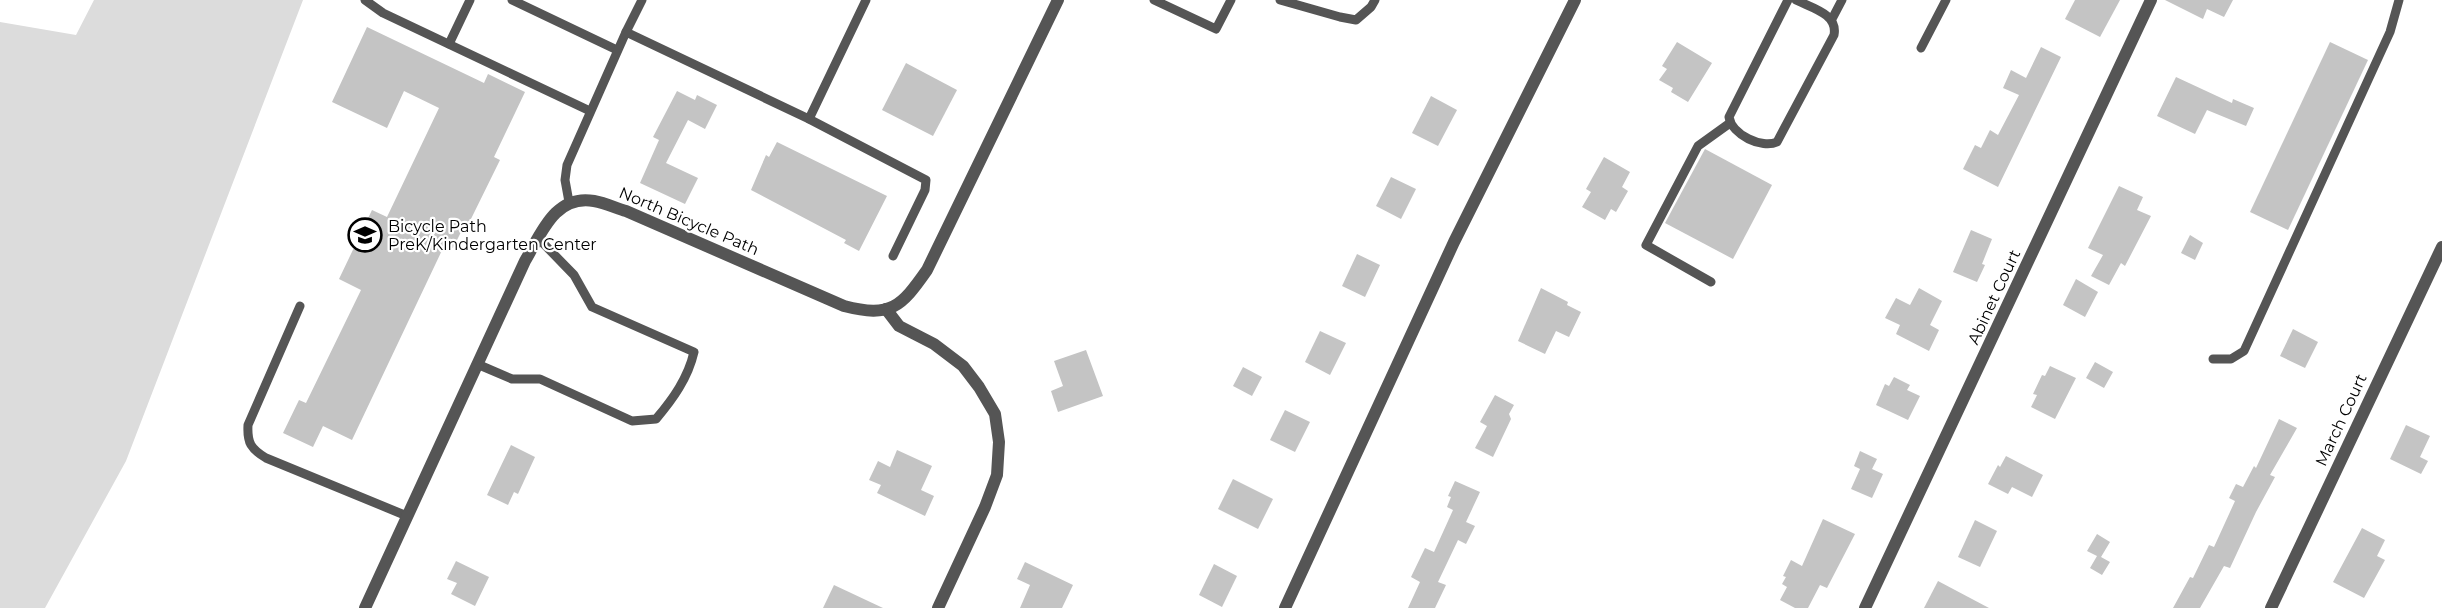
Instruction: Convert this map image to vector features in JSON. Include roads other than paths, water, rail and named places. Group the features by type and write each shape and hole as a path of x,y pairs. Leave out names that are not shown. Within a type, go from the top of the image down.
{"street":[{"path":"938,608 985,507 997,475 999,442 995,414 980,387 963,366 934,344 899,326 886,309 908,298 927,270 1058,0"},
{"path":"1285,608 1454,242 1575,0"},
{"name":"Abinet Court","path":"1865,608 2151,0"},
{"name":"North Bicycle Path","path":"569,202 593,200 626,211 844,306 869,312 886,309"},
{"path":"365,608 525,261 551,216 569,202"},
{"name":"March Court","path":"2271,608 2442,247"}],"lane":[{"path":"365,0 383,13 590,111"},
{"path":"449,44 470,0"},
{"path":"512,0 617,50"},
{"path":"569,202 565,180 567,165 617,50 642,0"},
{"path":"809,119 866,0"},
{"path":"1154,0 1216,29 1231,0"},
{"path":"1280,0 1356,20 1371,8 1375,0"},
{"path":"1788,0 1729,117 1736,131 1763,145 1777,142 1834,35 1835,27 1832,19 1796,0"},
{"path":"1832,19 1842,0"},
{"path":"1921,48 1946,0"},
{"path":"2213,359 2231,359 2244,351 2390,32 2399,0"},
{"path":"626,32 809,119 926,180 925,190 893,256"},
{"path":"1711,282 1646,245 1698,146 1730,123"},
{"path":"477,364 512,379 540,379 632,421 656,419 672,399 690,366 694,352 592,307 574,275 538,238"},
{"path":"300,306 253,412 248,425 247,439 253,450 266,459 407,516"}],"place":[{"name":"Bicycle Path PreK/Kindergarten Center","path":"365,235"}]}
